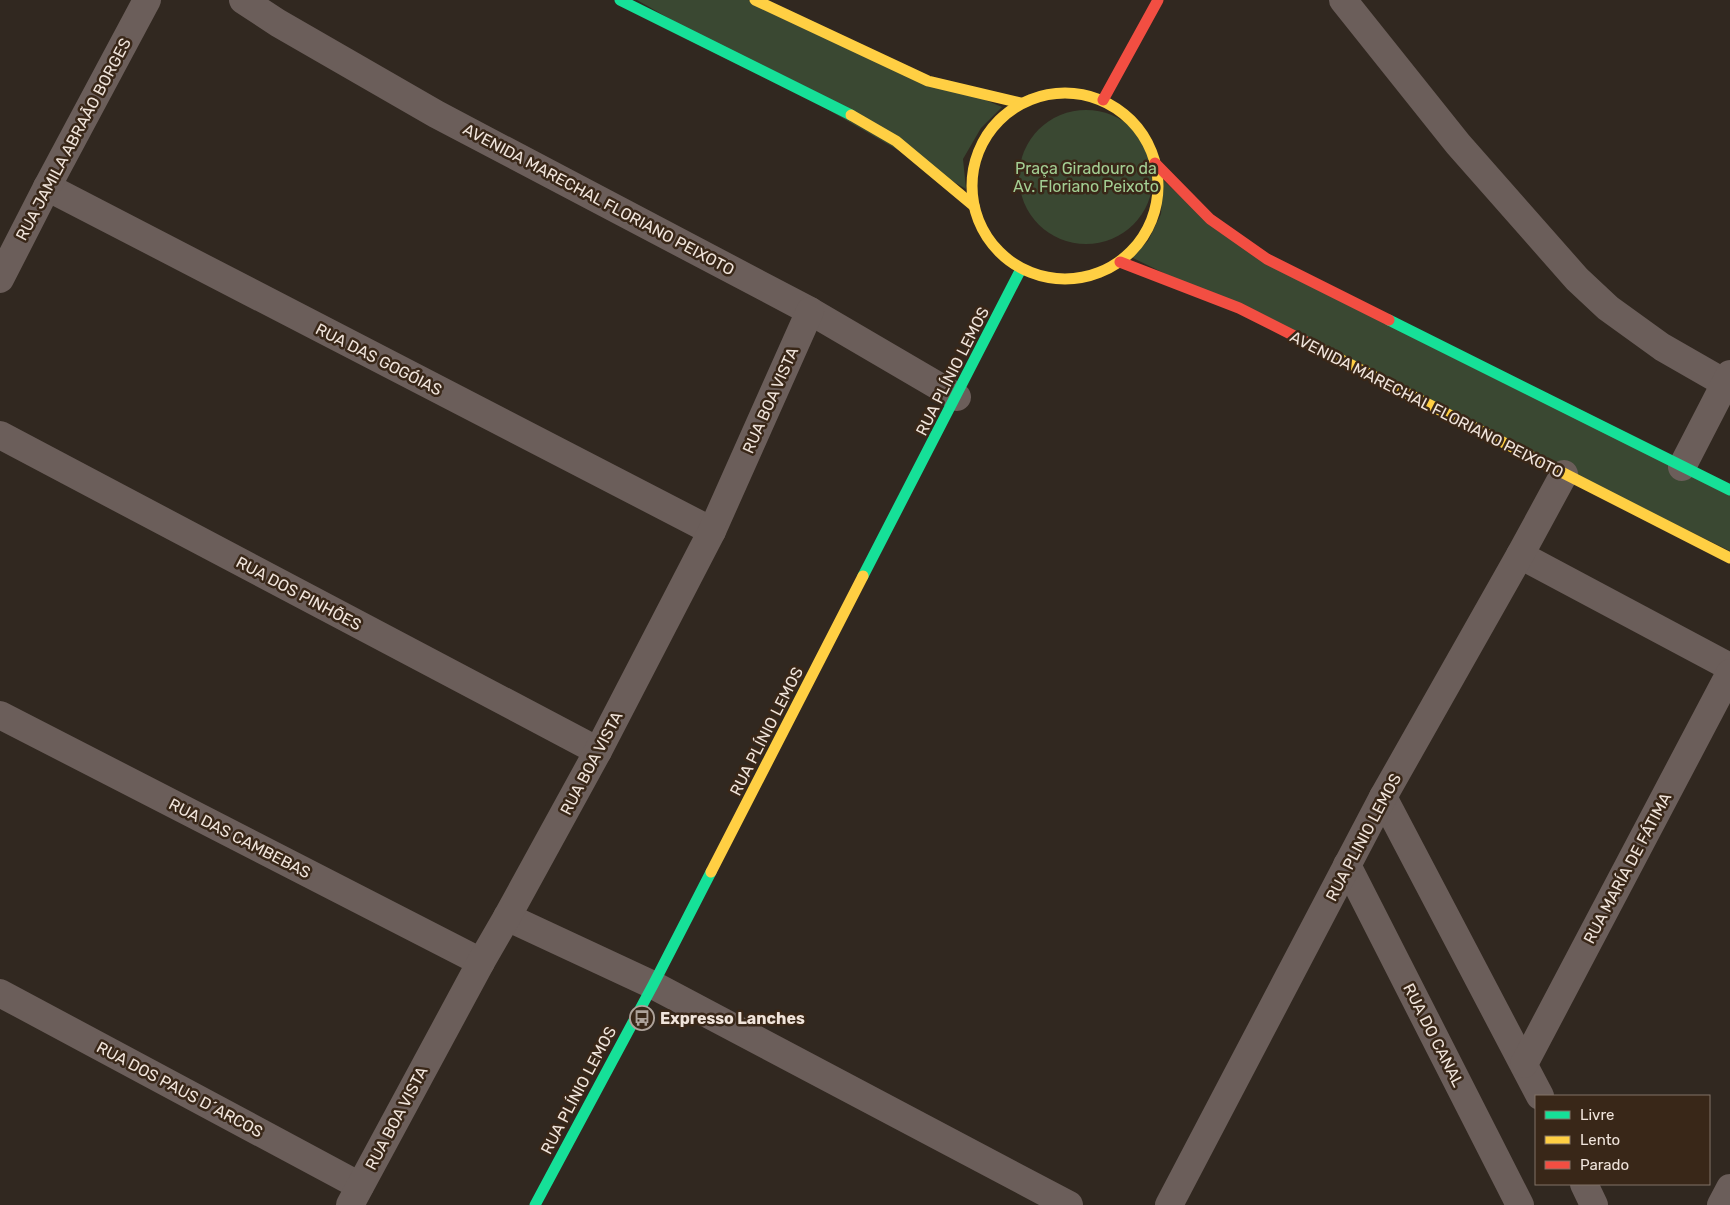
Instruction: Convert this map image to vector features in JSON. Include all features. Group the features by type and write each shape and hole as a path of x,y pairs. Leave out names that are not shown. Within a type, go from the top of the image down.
{"main road":[{"path":"620,0 843,111 896,141 974,206"},
{"path":"755,0 928,81 1021,103"},
{"path":"1103,100 1158,0"},
{"path":"1066,93 1103,100 1122,113 1142,135 1155,163 1158,191 1152,218 1139,242 1120,262 1095,275 1052,279 1022,270 994,247 982,228 974,206 972,176 980,147 997,122 1021,103 1043,95 1066,93"},
{"path":"1155,163 1210,219 1267,260 1730,490"},
{"name":"AVENIDA MARECHAL FLORIANO PEIXOTO","path":"1120,262 1239,308 1730,558"},
{"name":"RUA PLÍNIO LEMOS","path":"535,1205 653,984 1022,270"}],"street":[{"name":"RUA JAMILA ABRAÃO BORGES","path":"0,279 147,0"},
{"name":"AVENIDA MARECHAL FLORIANO PEIXOTO","path":"242,0 278,23 436,114 810,311 957,397"},
{"path":"1343,0 1458,144 1577,279 1608,308 1654,341 1728,382 1682,467"},
{"name":"RUA DAS GOGÓIAS","path":"47,187 712,531"},
{"name":"RUA BOA VISTA","path":"355,1195 598,751 712,531 810,311"},
{"name":"RUA DOS PINHÕES","path":"0,435 598,751"},
{"name":"RUA PLINIO LEMOS","path":"1169,1205 1383,797 1564,474"},
{"path":"1520,555 1730,667"},
{"name":"RUA MARÍA DE FÁTIMA","path":"1524,1064 1730,673"},
{"name":"RUA DAS CAMBEBAS","path":"0,715 481,962"},
{"path":"1383,797 1540,1095"},
{"name":"RUA DO CANAL","path":"1347,866 1520,1205"},
{"path":"508,917 653,984 1069,1205"},
{"name":"RUA DOS PAUS D´ARCOS","path":"0,993 355,1195"},
{"path":"1584,1185 1594,1205"},
{"path":"1721,1205 1730,1188"}],"green space":[{"path":"637,0 748,0 1002,107 981,128 963,159 966,189"},
{"name":"Praça Giradouro da Av. Floriano Peixoto","path":"1086,110 1112,115 1123,121 1133,130 1142,140 1148,151 1153,177 1148,203 1142,214 1133,224 1123,233 1112,239 1086,244 1060,239 1049,233 1039,224 1030,214 1024,203 1019,177 1024,151 1030,140 1039,130 1049,121 1060,115"},
{"path":"1163,180 1219,232 1730,495 1730,551 1131,257 1148,241 1161,214"}],"traffic: fast":[{"path":"620,0 851,115"},
{"path":"863,576 1021,269"},
{"path":"1389,320 1730,490"},
{"path":"535,1205 653,985 711,872"}],"traffic: slow":[{"path":"755,0 928,81 1021,103"},
{"path":"1065,93 1083,95 1100,100 1109,104 1131,120 1147,142 1151,151 1156,168 1158,186 1156,204 1151,221 1147,230 1131,252 1109,268 1100,272 1083,277 1065,279 1047,277 1030,272 1021,268 999,252 983,230 979,221 974,204 972,186 974,168 979,151 983,142 999,120 1021,104 1030,100 1047,95 1065,93"},
{"path":"851,115 896,141 974,206"},
{"path":"1318,348 1730,558"},
{"path":"711,872 863,576"}],"traffic: jam":[{"path":"1103,100 1158,0"},
{"path":"1155,163 1210,219 1267,259 1389,320"},
{"path":"1120,262 1239,308 1318,348"}],"place":[{"name":"Expresso Lanches","path":"642,1018"}]}
